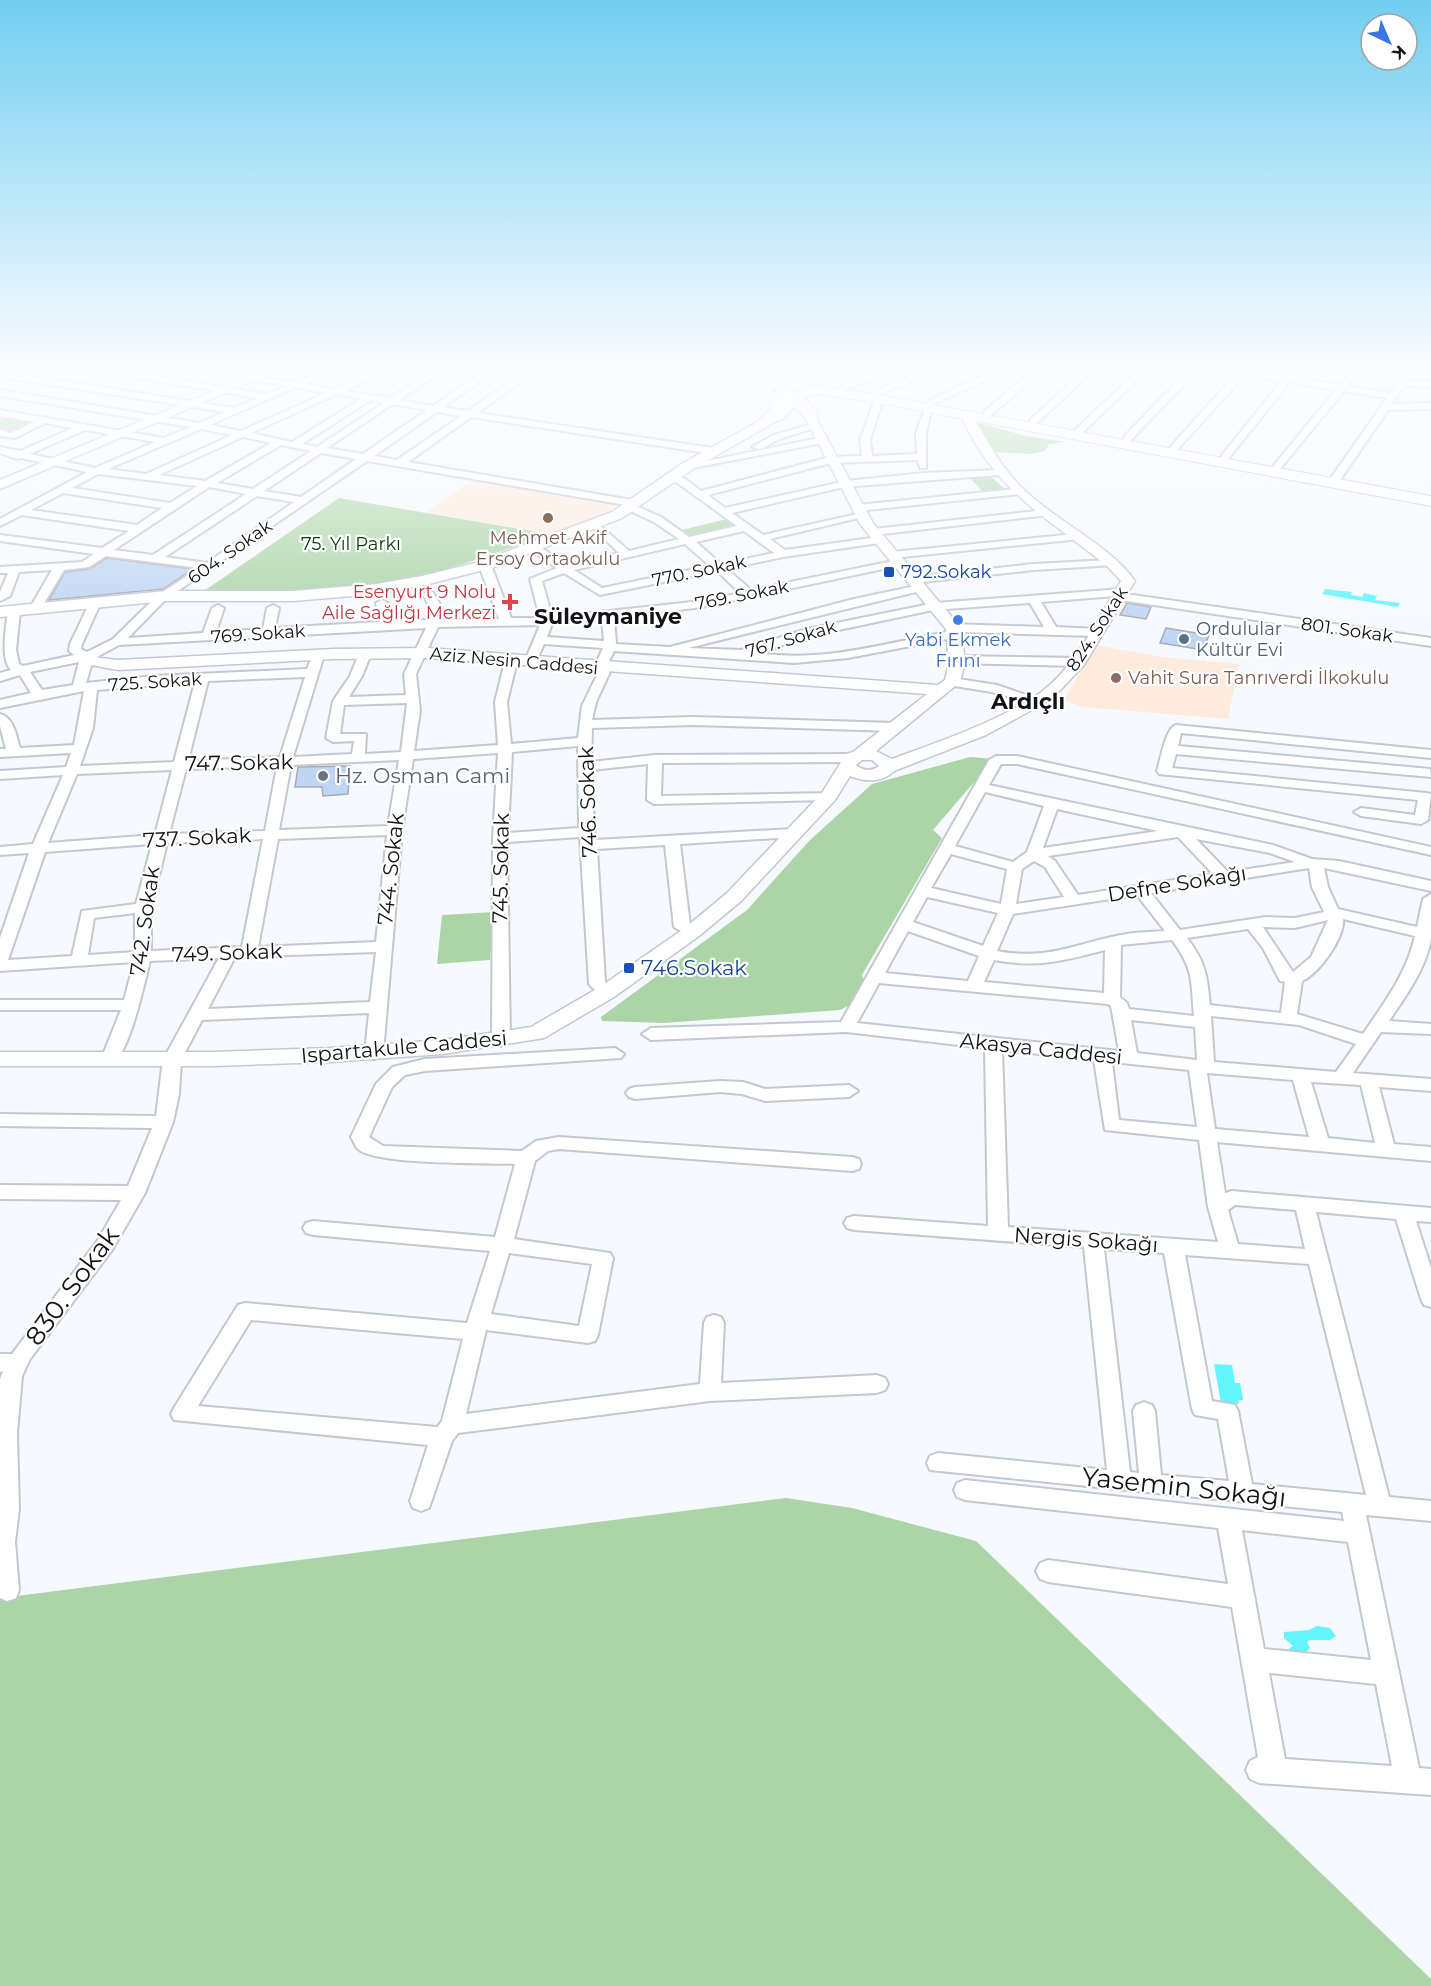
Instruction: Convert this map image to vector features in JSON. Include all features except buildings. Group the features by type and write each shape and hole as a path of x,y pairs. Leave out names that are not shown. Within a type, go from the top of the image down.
{"main road":[{"path":"7,611 164,596 293,596 377,589 423,581 485,565 595,524 632,505 670,477 705,456"},
{"path":"1189,456 1431,501"},
{"path":"1217,456 1431,496"}],"street":[{"path":"0,461 17,456"},
{"path":"22,456 96,471 207,484 304,501"},
{"path":"0,485 70,456"},
{"path":"0,523 59,489 131,456"},
{"path":"149,476 194,456"},
{"path":"0,570 86,565 207,484 256,456"},
{"path":"155,559 311,456"},
{"path":"351,456 632,505 646,511 719,566 749,594"},
{"name":"604. Sokak","path":"117,642 164,596 367,456"},
{"path":"398,464 409,456"},
{"path":"688,466 737,456"},
{"path":"829,456 860,512 877,536 954,631 959,649 958,671 947,686"},
{"name":"824. Sokak","path":"870,776 882,773 888,767 980,730 1037,701 1060,684 1078,662 1095,632 1121,595 1128,580 1110,563 1016,492 997,472 986,456"},
{"path":"1277,467 1286,456"},
{"path":"1336,478 1351,456"},
{"path":"700,494 831,460 922,457 924,476"},
{"path":"724,511 846,485 924,476 997,472"},
{"path":"670,477 680,480 783,554"},
{"path":"59,489 173,507"},
{"path":"762,538 860,512 1016,492"},
{"path":"20,512 141,529"},
{"name":"770. Sokak","path":"533,547 600,592 719,566 877,536 1045,513"},
{"path":"595,524 626,554"},
{"path":"531,661 547,621 536,579 567,568 747,527"},
{"name":"769. Sokak","path":"117,642 386,625 547,621 684,607 895,559 1076,537"},
{"path":"0,538 208,566"},
{"path":"662,651 916,584 1034,567 1110,563"},
{"path":"485,565 506,621"},
{"path":"36,608 60,566"},
{"path":"0,598 4,596 4,585 15,569"},
{"path":"429,594 436,608 434,623"},
{"name":"801. Sokak","path":"1032,598 1121,595 1431,642"},
{"path":"1032,598 1043,612 1052,630"},
{"name":"767. Sokak","path":"541,640 662,651 742,654 807,633 936,606 1032,598"},
{"path":"87,657 75,651 76,644 95,602"},
{"path":"382,603 386,625"},
{"path":"208,637 218,608"},
{"path":"268,633 273,608"},
{"path":"7,611 13,666 23,670 38,694"},
{"name":"746. Sokak","path":"607,992 597,984 587,839 585,767 587,706 604,672 600,668 610,646 608,615"},
{"name":"744. Sokak","path":"374,1053 395,830 414,711 410,674 434,623"},
{"path":"742,654 774,660 810,659 954,631 1095,632"},
{"path":"0,677 87,657 117,642"},
{"name":"Aziz Nesin Caddesi","path":"87,657 96,662 118,665 318,655 421,653 600,668 947,686"},
{"path":"358,759 361,737 333,738 339,701 356,676 365,654"},
{"path":"249,953 285,762 318,655"},
{"path":"0,961 39,846 71,770 91,709 85,688 87,657"},
{"path":"957,660 1078,662"},
{"name":"745. Sokak","path":"501,1040 500,838 505,750 501,702 511,661"},
{"name":"725. Sokak","path":"0,704 38,694 85,688 312,673"},
{"name":"742. Sokak","path":"111,1057 131,1005 143,956 143,908 202,679"},
{"path":"947,686 993,688 1037,701"},
{"name":"Ispartakule Caddesi","path":"0,1059 111,1057 172,1060 374,1053 501,1040 536,1034 607,992 692,932 734,897 829,796 854,760 947,686"},
{"path":"339,701 412,699"},
{"path":"0,718 7,726 14,752"},
{"path":"586,724 693,721 895,727"},
{"path":"1426,797 1164,771 1168,749 1176,729 1431,754"},
{"name":"747. Sokak","path":"0,775 180,764 405,757 505,750 586,741"},
{"path":"0,753 78,749"},
{"path":"1168,749 1431,770 1421,820 1361,812"},
{"path":"585,767 656,759 854,760 881,758 888,767"},
{"path":"656,759 654,800 829,796"},
{"path":"854,760 856,773 870,776"},
{"path":"846,1027 996,760 1017,760 1431,850"},
{"name":"Ispartakule Caddesi","path":"829,796 870,776"},
{"path":"981,787 1052,805 1299,858 1312,863 1336,921 1329,945 1302,977 1294,979 1286,976 1270,947 1252,924"},
{"path":"1034,854 1052,805"},
{"name":"737. Sokak","path":"0,851 39,846 159,839 395,830"},
{"path":"974,986 990,954 1008,908 1015,867 1034,854 1180,832"},
{"path":"1180,832 1224,877"},
{"path":"500,838 672,840 794,833"},
{"path":"672,840 682,927 692,932"},
{"path":"947,848 1015,867"},
{"path":"1034,854 1050,864 1074,900"},
{"name":"Defne Sokağı","path":"923,891 993,908 1008,908 1142,891 1312,863 1339,865 1431,886"},
{"path":"1142,891 1194,958 1199,973 1207,1134 1218,1207 1230,1252"},
{"path":"1341,1078 1402,989 1427,934 1431,899"},
{"path":"79,960 87,914 143,908"},
{"path":"904,924 990,954 1015,958 1050,959 1127,939 1177,935 1252,924 1295,923 1340,913 1427,934"},
{"path":"1112,999 1113,943"},
{"name":"749. Sokak","path":"0,966 143,956 383,947"},
{"path":"172,1060 229,954"},
{"path":"874,977 1112,999 1119,1003 1129,1058"},
{"path":"1288,1019 1294,979"},
{"path":"0,1005 131,1005"},
{"path":"198,1015 378,1007"},
{"path":"1121,1014 1288,1019 1317,1023 1366,1041"},
{"path":"1377,1026 1431,1029"},
{"name":"Akasya Caddesi","path":"651,1034 846,1027 1202,1066 1431,1085"},
{"path":"993,1043 998,1233"},
{"path":"615,1054 425,1065 399,1071 385,1084 360,1137 365,1145 381,1152 526,1158 543,1146 559,1143 852,1164"},
{"path":"1102,1055 1111,1126 1431,1154"},
{"name":"830. Sokak","path":"4,1587 3,1542 7,1509 6,1433 11,1376 9,1362 105,1245 135,1193 164,1122 170,1094 172,1060"},
{"path":"1300,1075 1320,1144"},
{"path":"1368,1080 1386,1150"},
{"path":"635,1093 717,1088 743,1088 754,1094 765,1095 849,1091"},
{"path":"0,1120 164,1122"},
{"path":"421,1501 447,1431 526,1158"},
{"path":"0,1192 135,1193"},
{"path":"1218,1207 1232,1198 1431,1215"},
{"path":"1304,1204 1380,1506"},
{"path":"1402,1212 1431,1299"},
{"name":"Nergis Sokağı","path":"854,1223 1317,1257"},
{"path":"313,1228 502,1245 603,1258 588,1335 245,1311 182,1414 447,1431 710,1392 877,1384"},
{"path":"1093,1240 1120,1481"},
{"path":"1173,1246 1203,1409 1227,1411 1242,1493"},
{"path":"710,1392 714,1323"},
{"path":"1144,1411 1151,1484"},
{"name":"Yasemin Sokağı","path":"938,1463 1431,1511"},
{"name":"Yasemin Sokağı","path":"965,1490 1359,1533"},
{"path":"1228,1518 1253,1660 1266,1771 1419,1781 1386,1673 1352,1503"},
{"path":"1048,1570 1242,1597"},
{"path":"1253,1660 1386,1673"}],"shaded area":[{"path":"474,480 618,504 610,511 554,535 426,513"},
{"path":"1096,645 1162,657 1239,664 1228,719 1083,707 1064,700"}],"green space":[{"path":"988,474 1006,490 983,492 967,475"},
{"name":"75. Yıl Parkı","path":"339,498 554,535 443,570 380,585 303,591 201,593"},
{"path":"727,519 736,527 691,536 682,530"},
{"path":"970,757 994,759 933,830 942,838 862,975 864,982 852,1004 840,1010 664,1023 602,1021 601,1017 747,910 809,841 872,784"},
{"path":"494,912 490,960 437,964 442,915"},
{"path":"786,1498 852,1508 976,1541 1431,1979 1431,1986 0,1986 0,1592 9,1597"}],"water":[{"path":"1325,589 1352,592 1351,595 1362,597 1364,593 1377,596 1375,600 1400,603 1398,607 1322,594"},
{"path":"1214,1364 1232,1365 1235,1383 1240,1383 1243,1400 1238,1400 1239,1404 1221,1403"},
{"path":"1317,1626 1330,1628 1336,1636 1330,1640 1310,1640 1307,1642 1310,1648 1305,1653 1278,1652 1278,1650 1286,1651 1293,1646 1284,1638 1284,1632 1309,1630"}],"place":[{"name":"Mehmet Akif Ersoy Ortaokulu","path":"548,518"},
{"name":"792.Sokak","path":"889,572"},
{"name":"Esenyurt 9 Nolu Aile Sağlığı Merkezi","path":"510,602"},
{"name":"Yabi Ekmek Fırını","path":"958,620"},
{"name":"Ordulular Kültür Evi","path":"1184,639"},
{"name":"Vahit Sura Tanrıverdi İlkokulu","path":"1116,678"},
{"name":"Hz. Osman Cami","path":"323,776"},
{"name":"746.Sokak","path":"629,968"}],"district":[{"name":"Süleymaniye","path":"608,616"},
{"name":"Ardıçlı","path":"1028,701"}]}
